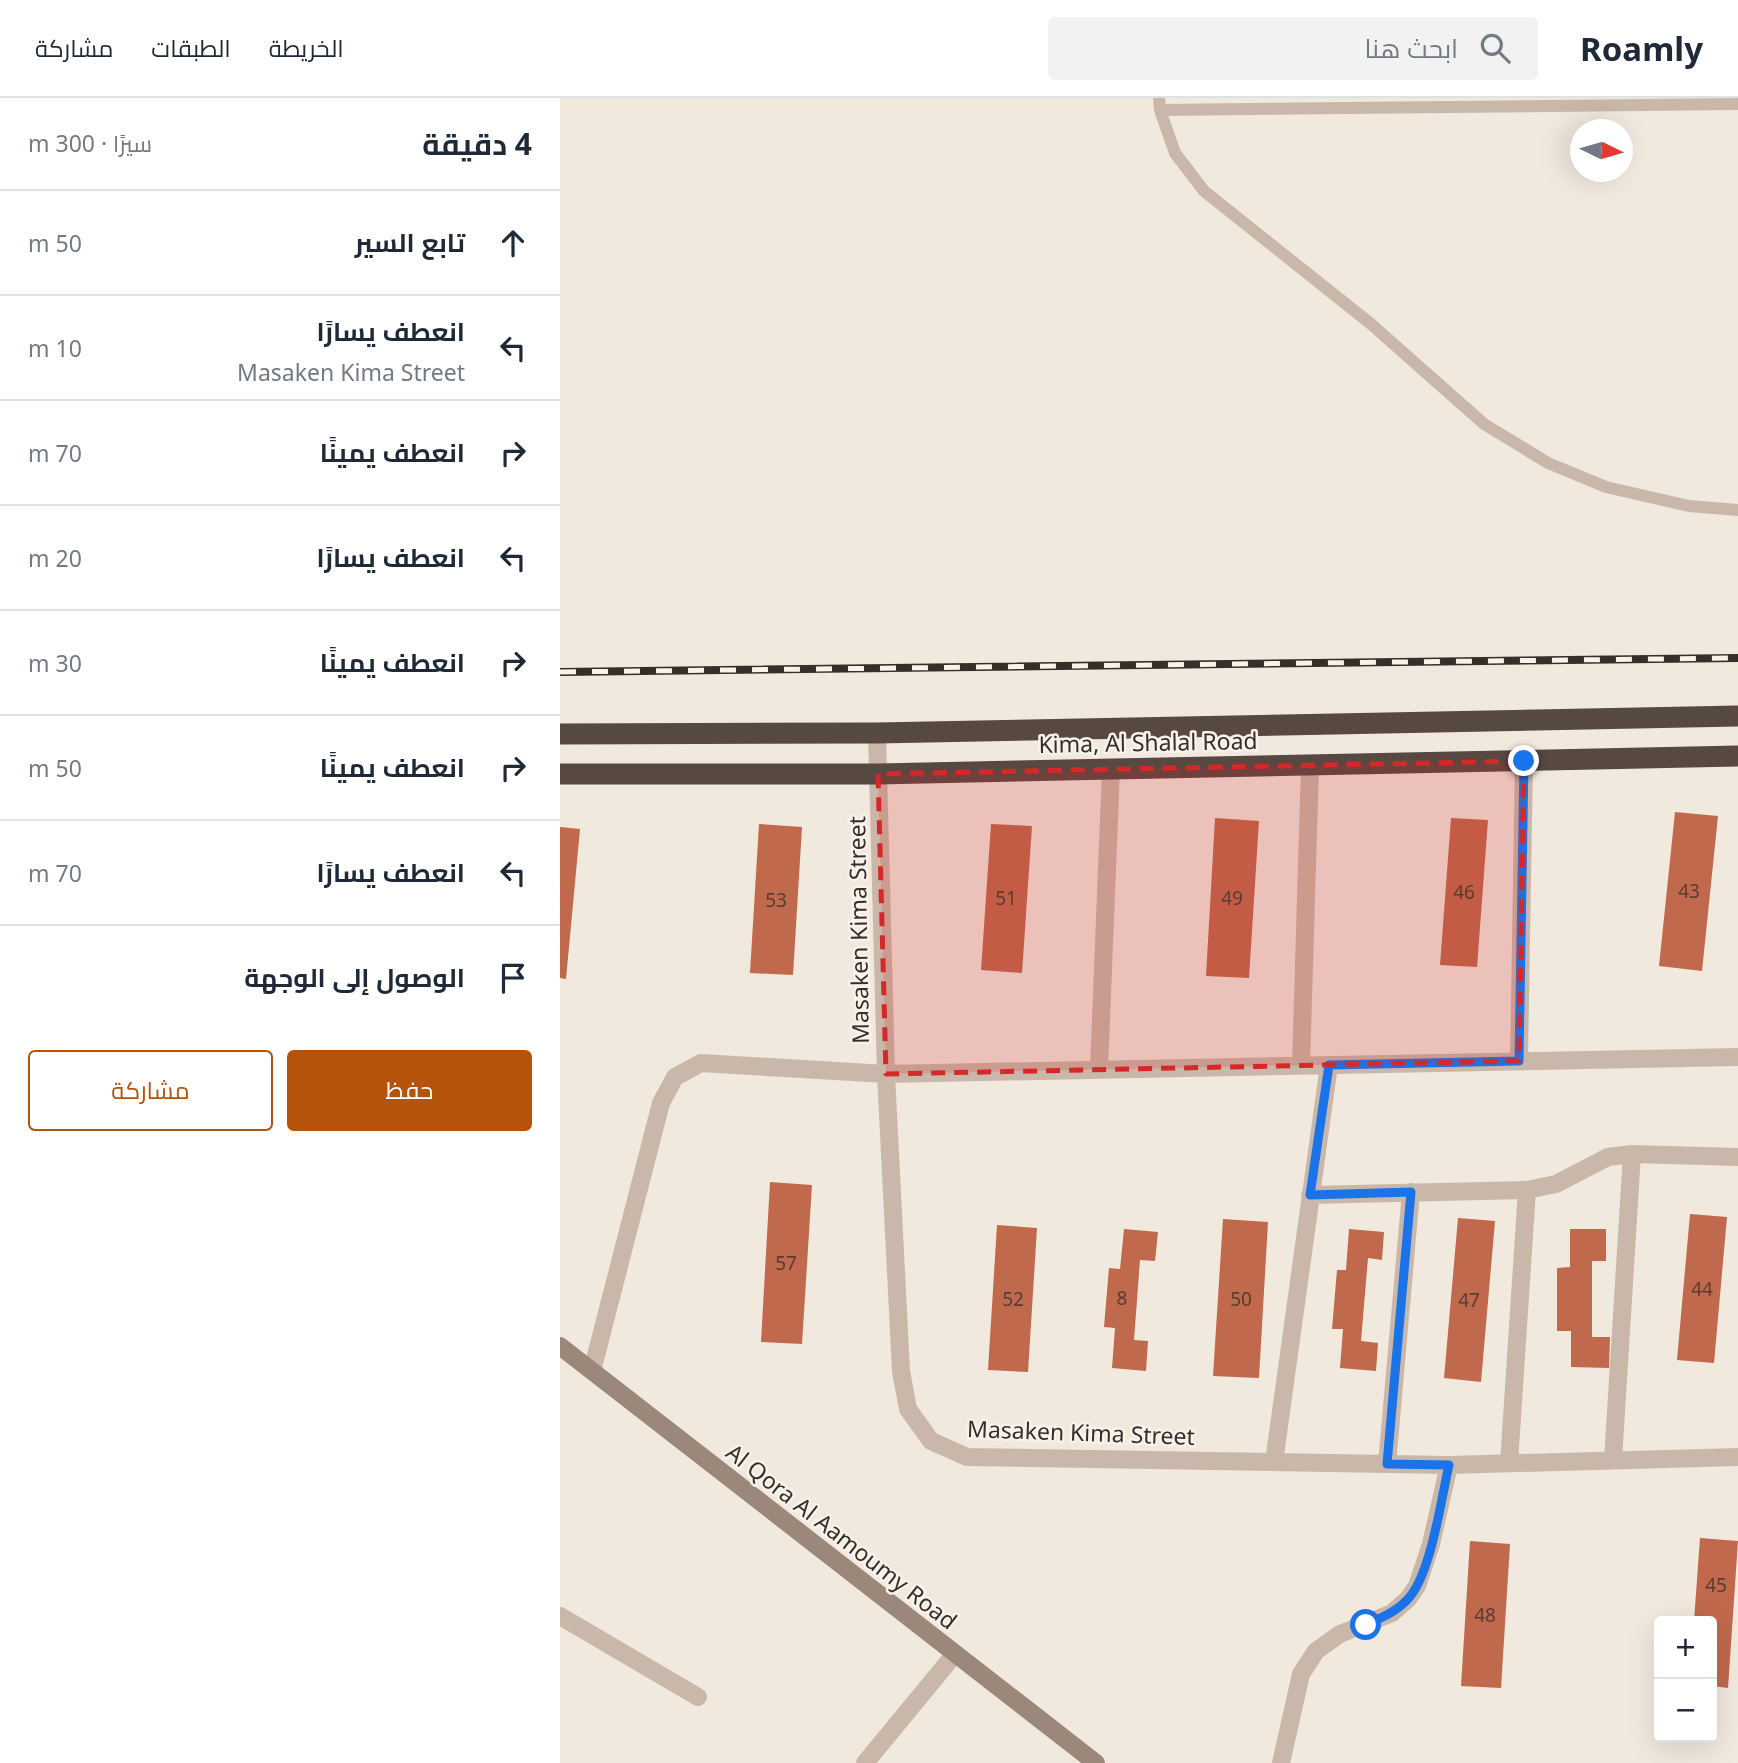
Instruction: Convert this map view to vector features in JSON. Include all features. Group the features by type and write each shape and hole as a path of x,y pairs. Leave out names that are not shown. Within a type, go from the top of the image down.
{"highway":[{"name":"Kima, Al Shalal Road","path":"560,734 877,733 1738,716"},
{"name":"Kima, Al Shalal Road","path":"560,774 878,774 1738,756"}],"street":[{"name":"Masaken Kima Street","path":"877,733 886,1074 901,1371 908,1409 931,1441 967,1457 1449,1465 1738,1457"},
{"path":"1519,1061 1524,761"},
{"path":"1301,1066 1310,765"},
{"path":"1099,1069 1111,769"},
{"path":"592,1371 661,1103 675,1077 701,1063 886,1074 1738,1057"},
{"path":"1274,1462 1329,1065"},
{"path":"1310,1195 1527,1190 1556,1184 1608,1157 1632,1154 1738,1157"},
{"path":"1613,1460 1632,1154"},
{"path":"1509,1463 1527,1190"},
{"path":"1387,1464 1411,1192"},
{"name":"Al Qora Al Aamoumy Road","path":"560,1347 952,1658 1096,1763"},
{"path":"1281,1763 1301,1674 1316,1651 1340,1634 1392,1613 1408,1599 1417,1586 1431,1544 1449,1465"},
{"path":"560,1616 698,1697"},
{"path":"865,1763 952,1658"}],"lane":[{"path":"1738,104 1160,104 1175,153 1204,191 1371,324 1484,424 1548,463 1606,488 1689,506 1738,510"}],"highlighted area":[{"path":"1524,761 1519,1061 886,1074 878,774"}],"building":[{"path":"1675,812 1718,816 1702,971 1659,966"},
{"path":"1215,818 1259,821 1249,978 1206,976"},
{"path":"1451,818 1488,820 1477,967 1440,965"},
{"path":"759,824 802,827 793,975 750,973"},
{"path":"991,824 1032,826 1022,973 981,970"},
{"path":"560,827 580,829 566,979 560,978"},
{"path":"770,1182 812,1185 802,1344 761,1342"},
{"path":"1690,1214 1727,1217 1714,1363 1677,1360"},
{"path":"1458,1218 1495,1221 1481,1382 1444,1378"},
{"path":"1223,1219 1268,1222 1259,1378 1213,1376"},
{"path":"997,1225 1037,1228 1028,1372 988,1370"},
{"path":"1124,1229 1158,1232 1155,1261 1140,1260 1134,1340 1148,1341 1146,1371 1112,1368 1115,1328 1104,1327 1109,1268 1120,1269"},
{"path":"1349,1229 1384,1232 1382,1260 1368,1258 1361,1341 1378,1343 1376,1371 1340,1368 1343,1329 1332,1329 1337,1270 1346,1270"},
{"path":"1570,1229 1606,1229 1606,1261 1592,1261 1592,1337 1610,1337 1609,1368 1571,1367 1571,1331 1557,1331 1557,1268 1570,1267"},
{"path":"1700,1538 1738,1541 1728,1688 1717,1687 1717,1616 1694,1616"},
{"path":"1470,1541 1510,1544 1501,1688 1461,1686"}],"railway":[{"path":"560,672 1738,658"}],"route":[{"path":"1366,1625 1392,1613 1408,1599 1417,1586 1431,1544 1449,1465 1387,1464 1411,1192 1310,1195 1329,1065 1519,1061 1524,761"}]}
